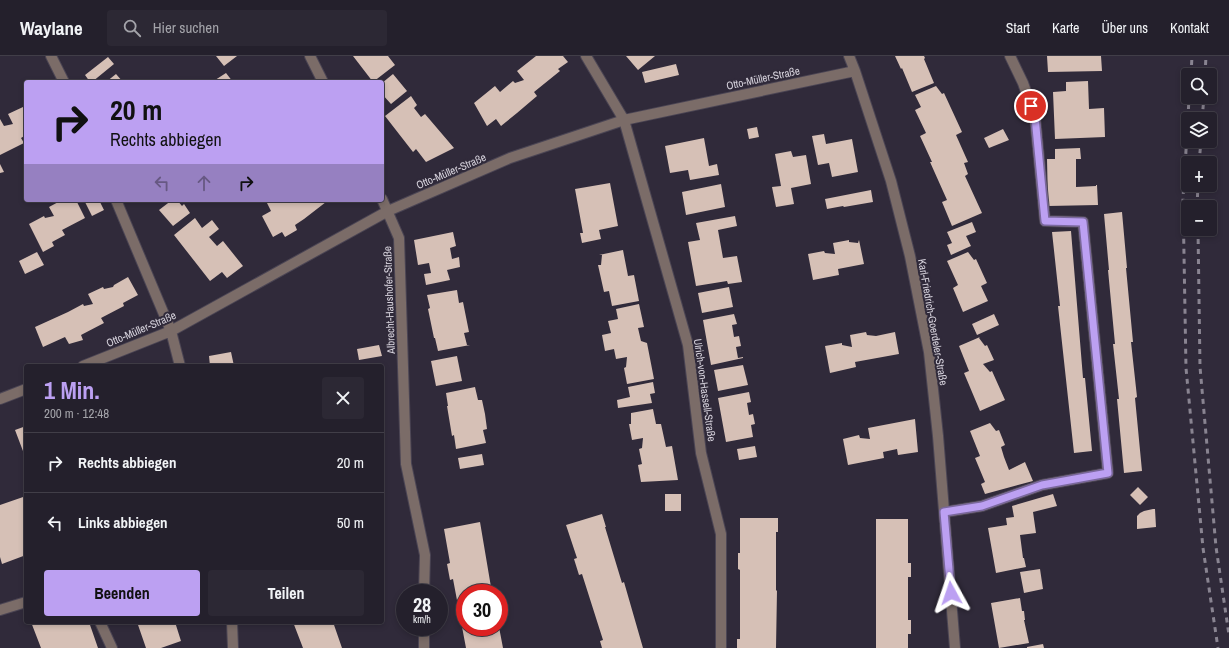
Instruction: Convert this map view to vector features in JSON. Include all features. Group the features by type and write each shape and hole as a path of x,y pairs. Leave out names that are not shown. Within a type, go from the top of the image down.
{"street":[{"path":"51,56 63,80"},
{"path":"310,56 322,80"},
{"name":"Ulrich-von-Hassell-Straße","path":"586,56 624,120 688,345 701,453 721,534 721,648"},
{"name":"Karl-Friedrich-Goerdeler-Straße","path":"849,56 891,181 910,256 929,352 955,648"},
{"path":"944,512 982,506 1042,485 1108,473 1083,222 1045,221 1035,117 1023,83 1010,56"},
{"name":"Otto-Müller-Straße","path":"88,364 171,331 388,211 510,158 624,120 855,71"},
{"path":"117,202 171,331 179,364"},
{"name":"Albrecht-Haushofer-Straße","path":"384,202 399,238 406,464 425,555 424,584"},
{"path":"0,399 24,390"},
{"path":"0,610 24,603"},
{"path":"101,624 112,648"},
{"path":"232,624 233,648"},
{"path":"424,636 424,648"}],"building":[{"path":"216,56 237,56 224,66"},
{"path":"353,56 388,56 395,65 376,80 371,80"},
{"path":"536,56 563,56 568,62 558,69 560,71 534,92 537,96 501,126 496,119 487,126 474,103 495,86 500,92 513,81 515,83 524,80 517,71"},
{"path":"626,56 655,56 638,70"},
{"path":"895,56 924,56 934,83 912,92 902,68 901,69"},
{"path":"1047,56 1101,56 1102,71 1048,72"},
{"path":"108,57 114,64 94,80 89,80 85,75"},
{"path":"676,64 679,75 645,83 642,72"},
{"path":"226,73 231,80 215,80"},
{"path":"116,74 121,80 108,80"},
{"path":"393,74 407,91 391,104 384,96 384,81"},
{"path":"1088,81 1089,109 1104,108 1105,137 1055,139 1053,92 1066,91 1066,82"},
{"path":"936,86 942,94 944,93 962,132 956,135 968,162 964,163 968,174 965,176 982,213 952,226 942,202 947,200 920,136 926,133 915,110 921,107 915,95"},
{"path":"411,96 417,105 414,108 421,117 425,114 454,148 426,162 416,149 413,152 385,116"},
{"path":"23,107 24,136 21,138 24,143 0,155 0,119 4,126 13,124 8,114"},
{"path":"757,127 759,137 749,139 747,129"},
{"path":"1003,129 1009,140 989,148 984,138"},
{"path":"824,134 826,144 852,139 858,172 832,177 829,163 818,165 812,136"},
{"path":"704,138 709,166 717,164 719,175 690,180 688,170 670,173 665,146"},
{"path":"1080,148 1081,159 1076,159 1076,187 1097,185 1098,205 1048,206 1047,159 1055,159 1055,149"},
{"path":"791,151 793,157 806,155 811,184 791,188 794,204 776,207 772,187 781,186 775,154"},
{"path":"0,164 4,172 0,173"},
{"path":"610,183 618,226 599,230 601,239 582,243 580,233 583,233 575,189"},
{"path":"721,184 725,207 686,215 682,192"},
{"path":"871,190 873,202 827,209 825,199"},
{"path":"58,202 77,202 85,218 62,230 65,235 52,242 54,246 43,252 29,224 44,216 45,218 54,216 49,207"},
{"path":"85,202 100,202 104,210 92,216"},
{"path":"169,202 179,202 182,206 184,204 190,213 173,226 159,210"},
{"path":"326,202 295,225 297,230 285,237 282,232 273,237 262,216 271,211 267,203"},
{"path":"1122,212 1133,342 1131,342 1137,397 1135,398 1142,471 1124,473 1117,399 1119,399 1113,344 1115,344 1104,214"},
{"path":"735,216 737,226 718,230 723,258 737,256 742,282 728,284 727,281 696,286 688,242 700,240 696,223"},
{"path":"195,218 202,228 212,220 219,229 209,237 217,246 223,241 243,266 227,278 222,272 210,281 174,235"},
{"path":"972,222 976,232 966,236 971,246 951,255 947,245 952,243 947,232"},
{"path":"1071,231 1083,378 1085,378 1092,451 1074,453 1058,306 1060,306 1052,232"},
{"path":"453,232 456,246 450,248 452,259 459,257 460,267 447,270 450,280 426,285 424,274 431,273 429,263 418,265 414,240"},
{"path":"849,240 849,242 858,243 859,240 864,264 838,269 839,275 813,280 808,254 824,251 825,253 835,254 833,243"},
{"path":"623,250 628,276 634,275 639,301 612,306 609,291 604,292 598,265 601,265 602,255 599,255"},
{"path":"37,252 44,265 25,274 19,261"},
{"path":"968,252 974,260 976,259 987,283 981,286 988,301 963,312 953,288 958,285 947,261"},
{"path":"128,277 138,295 123,303 124,306 101,318 104,323 81,335 83,340 69,344 65,337 43,347 35,327 83,304 84,306 93,304 88,294 103,287 104,289 113,287"},
{"path":"729,287 733,307 702,313 698,293"},
{"path":"457,290 459,303 463,302 469,332 464,333 467,345 470,345 438,351 428,309 430,308 427,295"},
{"path":"639,304 644,327 638,328 641,341 647,343 654,379 627,384 624,368 626,367 627,357 616,359 614,349 605,351 602,335 611,333 608,321 618,319 616,309"},
{"path":"734,314 737,324 732,325 734,337 739,336 741,346 736,347 738,358 743,358 711,365 703,320"},
{"path":"994,314 999,325 977,335 972,324"},
{"path":"866,332 867,335 876,336 895,332 899,354 855,362 856,367 830,373 825,346 842,343 842,345 852,347 850,335"},
{"path":"980,337 979,338 985,346 987,345 994,360 983,364 990,372 992,371 1005,400 980,411 964,373 969,371 959,346"},
{"path":"379,345 382,356 359,360 357,349"},
{"path":"231,352 234,364 210,364 209,356"},
{"path":"457,356 462,381 436,386 431,361"},
{"path":"743,365 748,385 718,391 714,370"},
{"path":"653,382 655,393 650,394 652,403 618,408 617,400 630,397 628,387"},
{"path":"475,387 478,400 482,400 485,414 487,429 483,430 486,443 456,449 454,435 452,436 446,393"},
{"path":"749,392 751,402 747,403 749,415 753,414 755,424 751,425 753,437 726,442 718,398"},
{"path":"653,409 656,424 661,424 666,447 672,446 678,480 641,482 638,465 642,464 639,449 642,448 643,438 632,440 629,424 631,424 631,413"},
{"path":"915,419 918,452 898,455 897,449 883,452 884,458 848,465 843,439 859,435 860,438 870,439 868,428"},
{"path":"990,423 996,431 999,430 1005,445 1001,447 1009,470 1025,462 1033,481 985,494 981,484 985,482 975,458 980,456 970,431"},
{"path":"24,427 24,454 15,430"},
{"path":"755,446 757,457 739,460 737,449"},
{"path":"482,454 484,465 460,469 458,458"},
{"path":"1138,487 1148,497 1140,505 1130,495"},
{"path":"665,494 681,494 681,511 665,511"},
{"path":"1053,494 1057,506 1033,512 1036,533 1020,535 1023,558 1026,567 996,573 988,528 1007,525 1006,518 1014,517 1012,506"},
{"path":"24,497 24,556 2,564 0,557 0,505"},
{"path":"1155,509 1156,527 1137,529 1137,516 1144,511"},
{"path":"602,514 643,648 602,648 600,641 603,640 582,574 579,575 574,559 577,558 566,525"},
{"path":"740,518 778,518 778,532 776,532 776,648 737,648 737,639 740,639 740,570 738,569 738,553 740,553"},
{"path":"876,519 908,519 908,563 911,563 911,577 908,577 908,620 911,620 911,634 908,634 908,648 876,648"},
{"path":"480,522 490,584 456,584 456,595 453,579 450,580 447,564 450,563 444,529"},
{"path":"1040,569 1043,589 1024,593 1020,572"},
{"path":"1020,598 1022,611 1024,611 1024,620 1029,643 999,648 991,603"},
{"path":"32,624 90,624 98,648 41,648"},
{"path":"138,624 176,624 181,641 161,648 146,648"},
{"path":"294,624 334,624 342,648 303,648"},
{"path":"464,636 501,636 503,648 466,648"},
{"path":"1043,644 1044,648 1027,648 1027,647"}],"railway":[{"path":"1191,68 1192,56"},
{"path":"1205,68 1206,56"},
{"path":"1188,112 1189,104"},
{"path":"1203,104 1203,112"},
{"path":"1186,148 1183,198 1186,368 1203,548 1218,648"},
{"path":"1200,148 1200,156"},
{"path":"1197,200 1198,192"},
{"path":"1198,236 1200,367 1216,547 1229,635"}],"route":[{"path":"951,593 944,512 982,506 1042,485 1108,473 1083,222 1045,221 1035,117 1031,106"}]}
